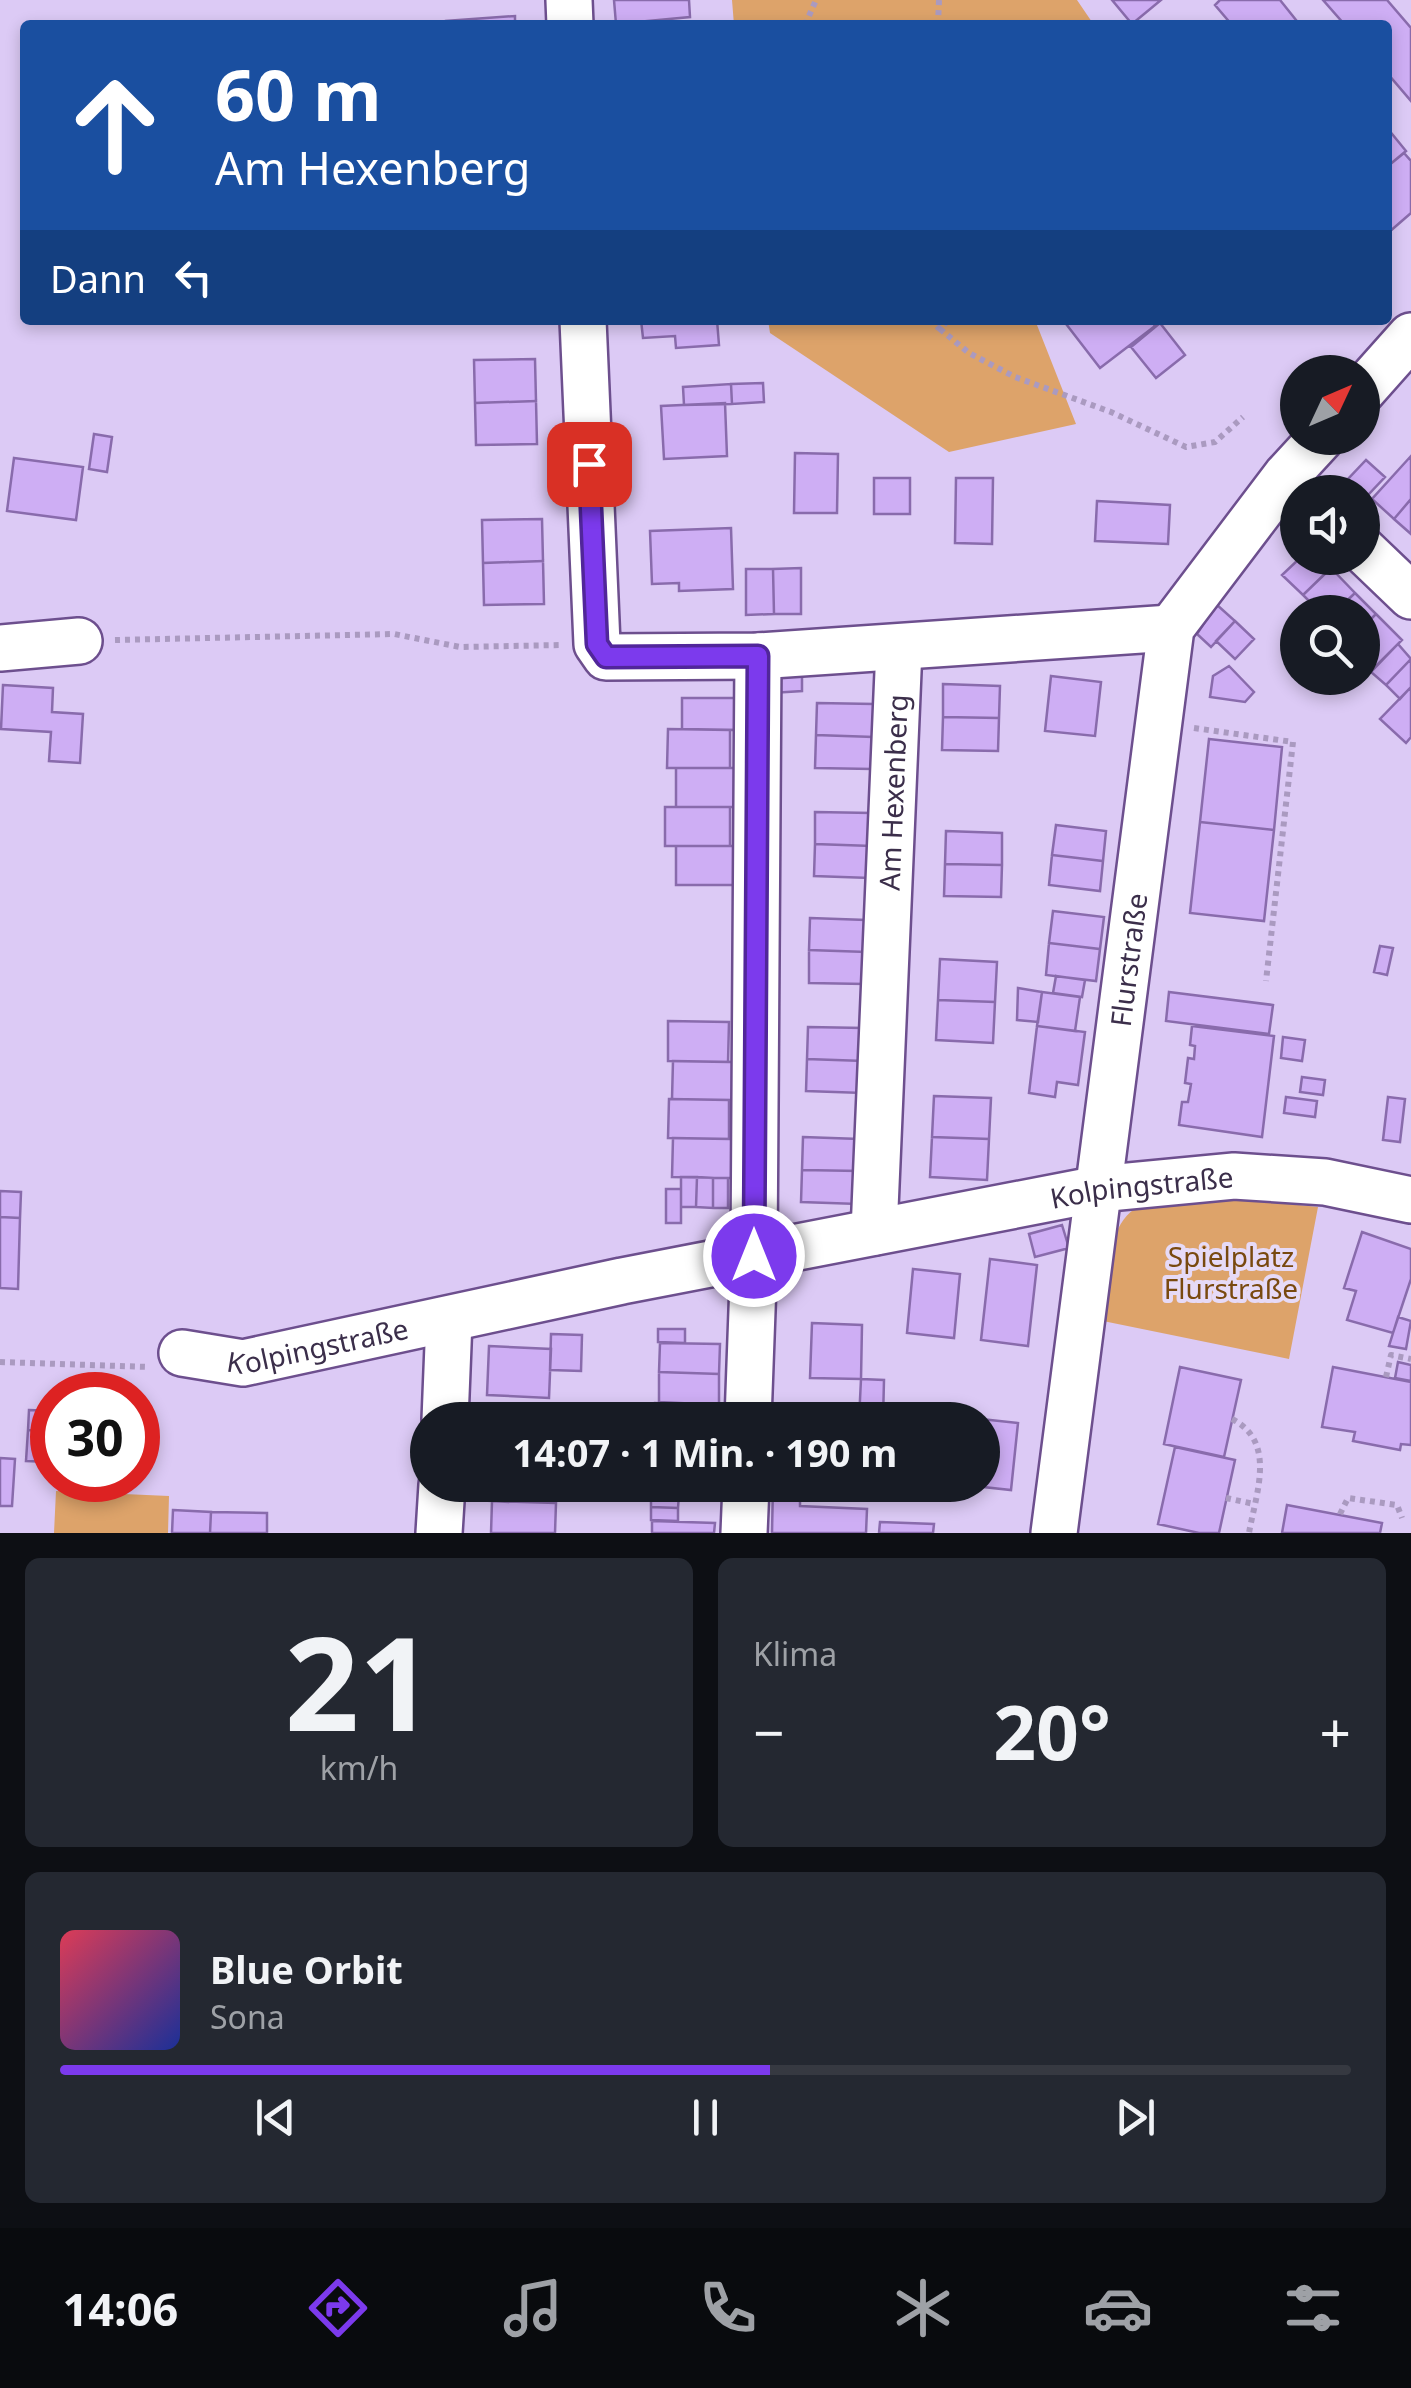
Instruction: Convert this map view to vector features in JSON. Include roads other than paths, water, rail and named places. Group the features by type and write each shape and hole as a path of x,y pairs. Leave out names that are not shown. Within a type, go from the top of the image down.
{"street":[{"path":"583,325 602,650 758,656 1170,628 1280,500"},
{"path":"1380,371 1411,336"},
{"path":"1380,566 1411,596"},
{"name":"Flurstraße","path":"1054,1533 1170,628"},
{"path":"0,648 79,641"},
{"name":"Am Hexenberg","path":"874,1232 899,648"},
{"path":"749,1402 754,1256 758,656"},
{"name":"Kolpingstraße","path":"182,1352 243,1364 754,1256 1098,1189 1234,1176 1325,1182 1411,1200"},
{"name":"Kolpingstraße","path":"446,1402 450,1320"},
{"path":"439,1533 441,1502"},
{"path":"744,1533 745,1502"}],"park label":[{"name":"Spielplatz Flurstraße","path":"1231,1272"}]}
